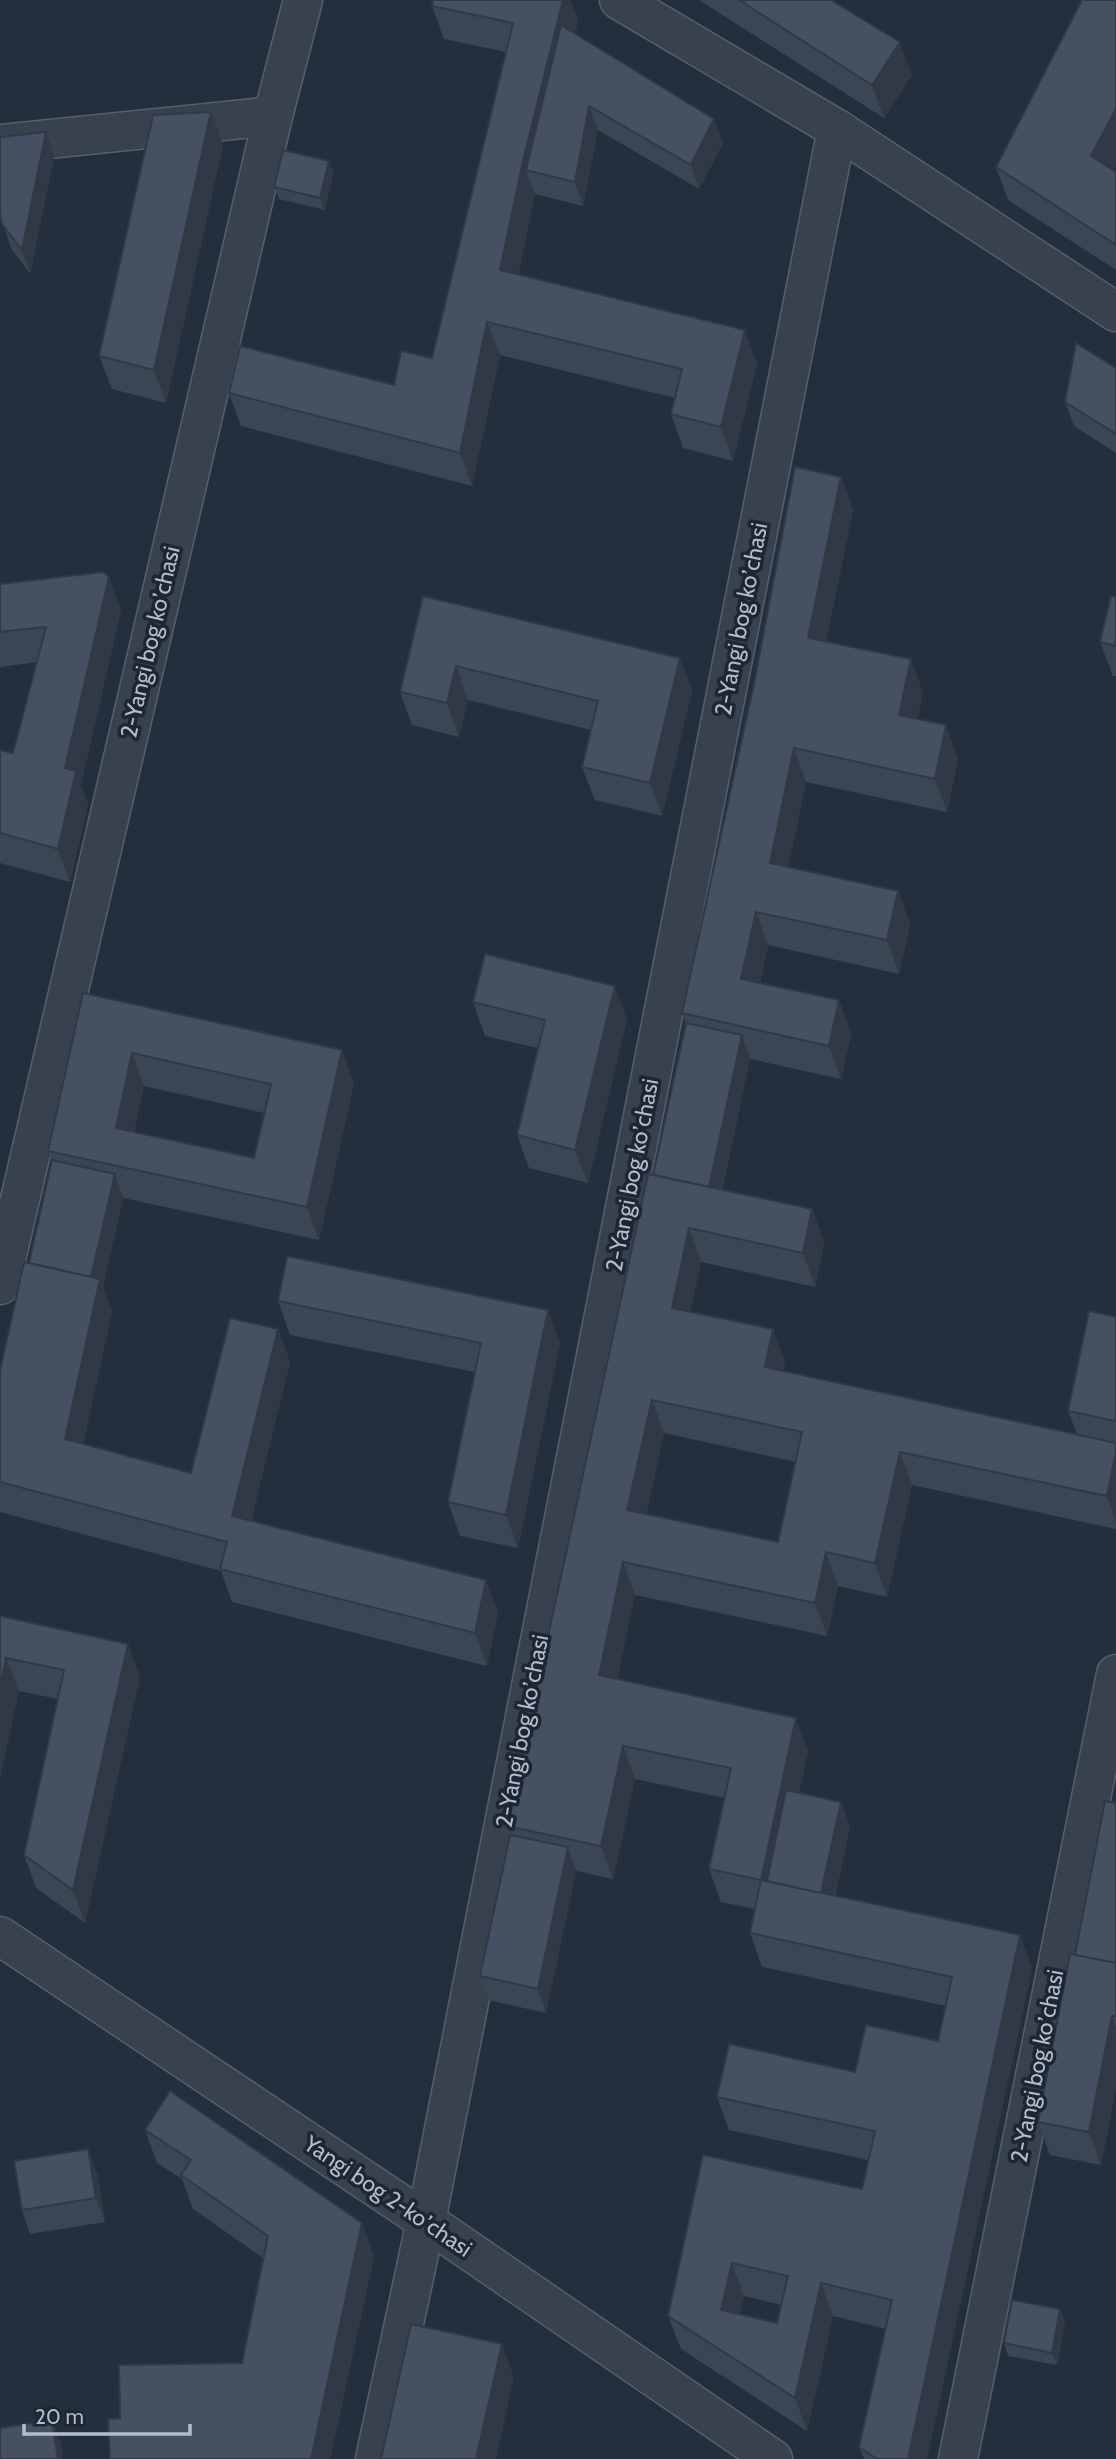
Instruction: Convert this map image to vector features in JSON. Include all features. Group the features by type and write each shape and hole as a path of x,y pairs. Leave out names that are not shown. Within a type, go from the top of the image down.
{"street":[{"name":"2-Yangi bog koʼchasi","path":"0,1285 273,116 303,0"},
{"path":"619,0 837,129 1116,312"},
{"path":"0,144 273,116"},
{"name":"2-Yangi bog koʼchasi","path":"375,2459 426,2221 837,129"},
{"name":"2-Yangi bog koʼchasi","path":"958,2459 1116,1674"},
{"name":"Yangi bog 2-koʼchasi","path":"0,1936 426,2221 773,2459"}],"building":[{"path":"433,0 563,0 523,161 500,270 745,330 721,427 671,414 682,369 487,322 460,453 229,393 240,346 394,385 401,351 432,358 513,23 432,6"},
{"path":"739,0 831,0 900,42 872,85"},
{"path":"1082,0 1116,0 1116,109 1091,156 1116,172 1116,245 996,167"},
{"path":"561,25 714,119 691,165 589,106 575,182 526,170"},
{"path":"211,112 154,370 99,356 153,115"},
{"path":"46,132 22,250 2,224 0,214 0,137"},
{"path":"283,150 329,161 320,198 274,187"},
{"path":"1076,343 1116,368 1116,434 1065,402"},
{"path":"795,467 841,477 808,638 911,659 899,715 946,725 935,779 794,748 770,863 898,891 887,940 756,912 741,979 839,1000 829,1046 682,1013 754,684"},
{"path":"103,572 109,577 65,768 76,771 58,849 0,833 0,750 13,753 46,627 0,632 0,584"},
{"path":"423,596 680,658 650,783 582,767 598,701 456,666 447,703 400,692"},
{"path":"1111,596 1116,597 1116,646 1100,642"},
{"path":"485,954 615,986 575,1150 517,1135 545,1020 473,1002"},
{"path":"83,993 342,1050 307,1207 48,1151","holes":["132,1053 271,1084 254,1158 116,1128"]},
{"path":"686,1023 742,1035 709,1187 653,1175"},
{"path":"52,1160 115,1174 91,1277 29,1263"},
{"path":"648,1174 812,1209 803,1253 689,1228 672,1308 773,1329 765,1367 1116,1443 1107,1496 900,1452 875,1563 826,1552 815,1603 623,1562 599,1675 796,1718 761,1880 709,1869 731,1768 623,1746 601,1846 507,1826","holes":["652,1400 802,1432 778,1542 627,1510"]},
{"path":"287,1256 548,1310 506,1515 448,1502 481,1343 278,1301"},
{"path":"24,1262 100,1279 65,1439 191,1473 230,1318 278,1329 232,1516 486,1580 475,1633 220,1569 227,1542 0,1482 0,1371"},
{"path":"1089,1311 1116,1317 1116,1421 1068,1411"},
{"path":"0,1616 128,1644 73,1890 24,1855 64,1670 6,1658 0,1688"},
{"path":"786,1790 841,1802 821,1893 767,1881"},
{"path":"1105,1801 1116,1803 1116,1963 1075,1955"},
{"path":"510,1835 568,1847 538,1989 480,1976"},
{"path":"761,1880 1020,1935 908,2459 877,2459 859,2447 892,2300 821,2283 795,2398 668,2316 703,2155 862,2189 875,2131 717,2097 729,2044 855,2072 866,2025 938,2041 952,1977 750,1933","holes":["732,2263 788,2276 777,2323 721,2310"]},
{"path":"1070,1954 1116,1963 1116,2016 1112,2016 1089,2132 1038,2122"},
{"path":"170,2091 362,2223 311,2459 110,2459 108,2419 120,2418 119,2365 242,2363 268,2236 181,2175 191,2160 145,2130"},
{"path":"88,2149 96,2198 22,2210 14,2161"},
{"path":"1012,2300 1060,2309 1052,2353 1004,2343"},
{"path":"411,2324 502,2344 476,2459 381,2459"},
{"path":"52,2420 58,2459 0,2459 0,2428"}]}
